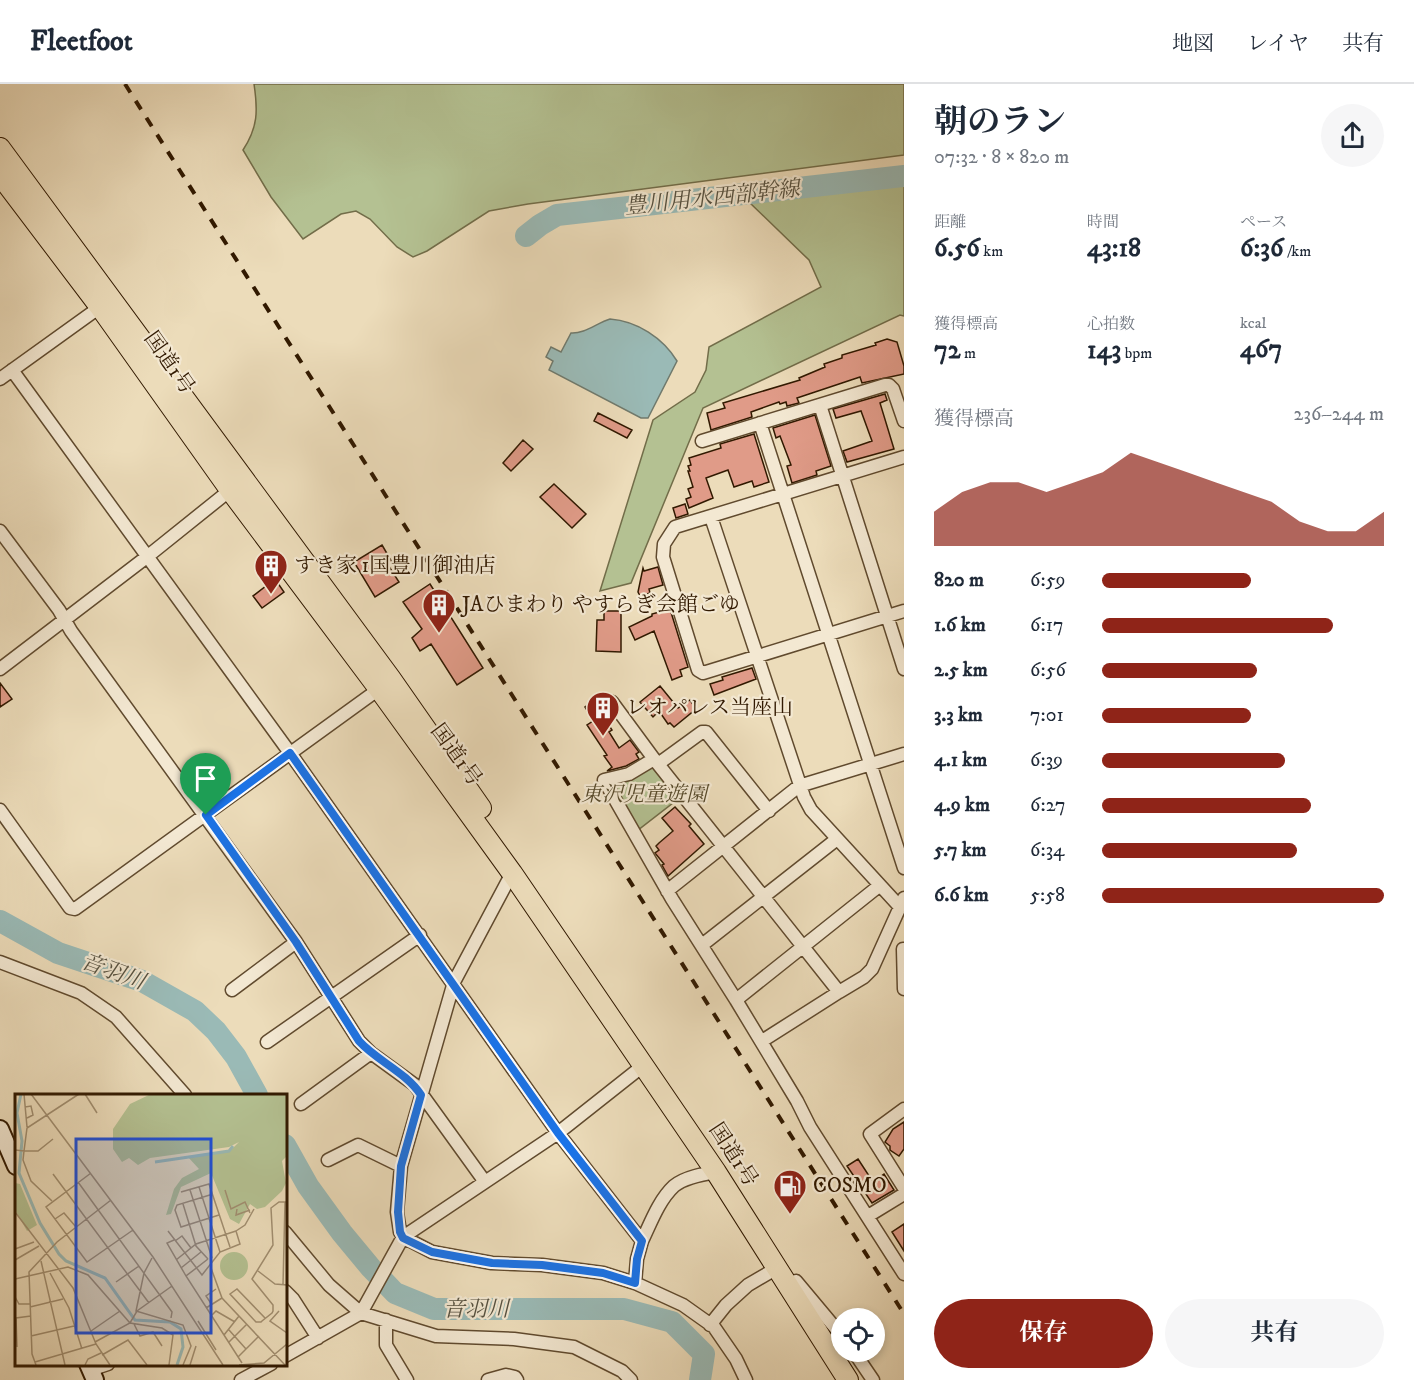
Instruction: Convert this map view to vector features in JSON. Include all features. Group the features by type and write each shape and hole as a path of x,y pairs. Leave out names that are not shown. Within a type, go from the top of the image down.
{"highway":[{"name":"国道1号","path":"0,148 379,689 512,873 716,1172 848,1380"},
{"name":"国道1号","path":"0,175 237,484 391,679 654,1058 831,1334"},
{"name":"国道1号","path":"849,1362 860,1380"}],"main road":[{"path":"0,1129 15,1164"}],"street":[{"path":"0,379 100,307"},
{"path":"12,370 420,934 558,1133 642,1241"},
{"path":"702,441 889,385 893,389 904,421"},
{"path":"820,405 904,669"},
{"path":"760,423 904,868"},
{"path":"904,457 675,527 664,544 663,557 698,670 703,673 904,611"},
{"path":"0,669 148,556 237,484"},
{"path":"711,517 799,786 811,810 879,886 902,903 872,969 864,978 762,1041"},
{"path":"0,531 296,942 359,1041 370,1053 415,1085 485,1182"},
{"path":"0,810 70,908 75,909 379,689"},
{"path":"612,702 656,762 838,992"},
{"path":"769,811 706,732 702,732 656,762 629,774 604,780 667,891 798,1101 810,1127 903,1269"},
{"path":"667,891 799,786 904,754"},
{"path":"702,945 837,839"},
{"path":"401,1240 398,1212 401,1166 454,982 512,873"},
{"path":"736,1000 879,886"},
{"path":"267,1042 420,934"},
{"path":"232,990 296,942"},
{"path":"903,949 904,989"},
{"path":"0,962 81,993 116,1017 184,1094"},
{"path":"301,1104 370,1053"},
{"path":"286,1355 363,1309 401,1240 558,1133 644,1065"},
{"path":"904,1109 870,1134 904,1188"},
{"path":"328,1160 358,1144 401,1166"},
{"path":"635,1283 637,1259 642,1241 657,1209 675,1185 697,1176 716,1172"},
{"path":"868,1216 904,1194"},
{"path":"287,1238 329,1285 363,1309 386,1320 436,1336 514,1339 574,1347 622,1371 631,1380"},
{"path":"401,1240 432,1252 492,1263 542,1265 603,1273 635,1283 683,1305 710,1324 736,1359 746,1380"},
{"path":"710,1324 748,1285 777,1268"},
{"path":"796,1281 831,1323"},
{"path":"286,1292 318,1338"},
{"path":"386,1320 386,1346 407,1380"},
{"path":"861,1362 873,1380"},
{"path":"91,1371 106,1365"},
{"path":"241,1380 270,1365"},
{"path":"488,1380 506,1375 515,1377 517,1380"}],"green space":[{"path":"254,84 904,84 904,155 489,211 427,251 413,257 397,247 370,219 356,211 341,214 303,239 271,197 243,150 252,134 256,118"},
{"path":"904,179 904,316 900,315 703,408 631,583 600,591 653,420 695,392 706,370 709,347 821,287 809,260 749,202"},
{"name":"東沢児童遊園","path":"651,765 678,799 638,830 610,780"}],"water":[{"path":"610,319 630,323 648,332 664,345 677,361 648,418 641,418 549,370 553,361 546,357 551,347 561,352 571,333 586,330"}],"building":[{"path":"887,339 897,342 904,374 862,383 860,377 797,398 799,403 787,406 786,402 780,404 779,402 751,412 752,417 711,430 707,413 725,408 723,403 800,380 799,378 825,367 824,364 842,358 842,355 876,345 875,343"},
{"path":"885,394 887,400 880,403 894,449 847,462 843,451 872,441 861,411 836,418 833,409"},
{"path":"598,413 632,430 627,438 594,421"},
{"path":"815,415 831,466 816,471 817,475 792,483 787,466 791,465 780,436 776,438 773,428"},
{"path":"754,434 769,482 754,487 752,481 734,487 728,470 706,478 713,498 689,508 686,499 691,497 688,489 693,487 688,471 690,471 688,466 691,465 689,458 721,448 720,444"},
{"path":"523,440 533,449 511,471 503,463"},
{"path":"554,484 586,514 572,528 540,497"},
{"path":"685,504 688,514 676,518 673,508"},
{"path":"382,545 392,562 388,565 399,582 375,597 354,562"},
{"path":"658,567 663,585 649,589 650,593 640,596 638,592 643,568 644,571"},
{"name":"すき家 1国豊川御油店","path":"275,579 284,592 262,608 253,596"},
{"name":"JAひまわり やすらぎ会館ごゆ","path":"430,584 483,668 457,685 431,644 420,651 412,638 422,629 403,602"},
{"path":"670,609 688,667 680,670 682,676 672,680 654,631 635,640 629,627 652,614"},
{"path":"604,611 621,611 621,652 596,651 597,620 604,620"},
{"path":"752,668 756,679 714,695 710,684 723,680 722,677"},
{"path":"0,683 12,699 0,707"},
{"path":"660,686 678,708 690,700 696,709 674,727 668,724 659,711 653,717 640,702"},
{"path":"601,696 605,705 599,710 612,730 609,732 619,748 630,740 639,752 636,754 639,759 626,766 607,771 612,767 604,756 607,755 587,725 593,721 585,707"},
{"path":"675,807 691,824 689,826 704,844 668,876 662,865 664,864 655,853 659,850 656,846 673,831 662,818"},
{"path":"904,1122 904,1149 899,1156 890,1150 890,1146 885,1142 893,1129"},
{"path":"858,1159 873,1182 884,1174 894,1190 872,1203 847,1166"},
{"path":"904,1224 904,1251 892,1232"}],"waterway":[{"name":"豊川用水西部幹線","path":"526,236 557,215 904,176"},
{"name":"音羽川","path":"0,921 58,953 142,981 195,1011 216,1031 236,1057 256,1094"},
{"name":"音羽川","path":"286,1147 308,1186 342,1233 395,1293 434,1309 624,1309 672,1322 704,1354 700,1380"}],"railway":[{"path":"125,84 904,1314"}],"place":[{"name":"すき家 1国豊川御油店","path":"271,595"},
{"name":"JAひまわり やすらぎ会館ごゆ","path":"439,634"},
{"name":"レオパレス当座山","path":"603,737"},
{"name":"COSMO","path":"790,1215"}],"route":[{"path":"290,753 454,982 558,1133 642,1241 637,1259 635,1283 603,1273 542,1265 492,1263 432,1252 403,1238 400,1232 398,1212 401,1166 421,1095 415,1085 370,1053 359,1041 296,942 206,815 290,753"}]}
